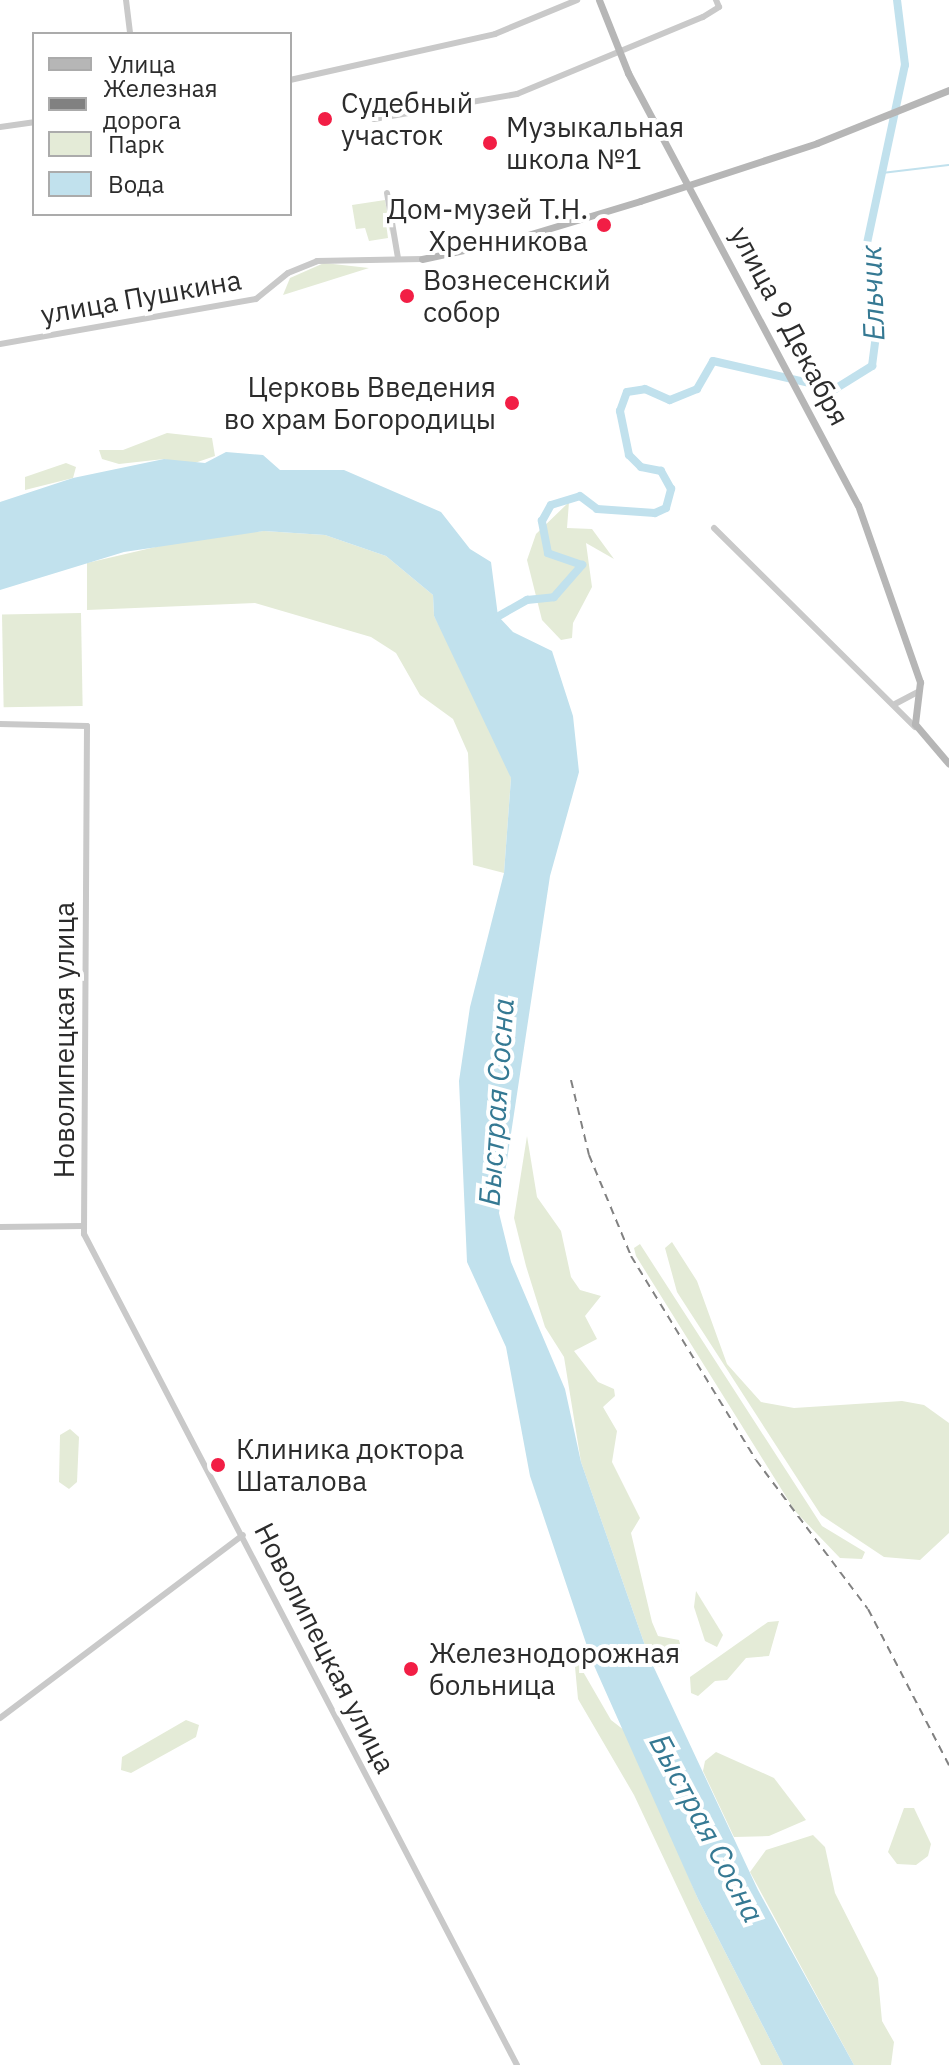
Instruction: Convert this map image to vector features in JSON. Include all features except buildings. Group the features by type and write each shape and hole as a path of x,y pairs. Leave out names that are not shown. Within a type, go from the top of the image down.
{"main road":[{"name":"улица 9 Декабря","path":"599,0 619,53 814,417 871,534 920,682 918,692"},
{"path":"422,259 511,240 690,184 817,143 892,110 949,90"},
{"path":"918,692 914,714 918,731 949,764"}],"street":[{"path":"126,0 130,32"},
{"path":"292,80 495,34 577,0"},
{"path":"374,119 498,100 619,53 718,4"},
{"path":"0,127 32,122"},
{"path":"387,193 398,258"},
{"name":"улица Пушкина","path":"0,344 256,299 310,263 422,259"},
{"path":"714,528 918,731"},
{"path":"892,702 905,704 918,692"},
{"name":"Новолипецкая улица","path":"0,724 87,726 84,1226 129,1324 243,1535 517,2065"},
{"path":"0,1227 84,1226"},
{"path":"0,1718 243,1535"}],"green space":[{"path":"385,200 391,235 385,215 388,238 369,241 365,228 356,229 352,205"},
{"path":"324,263 369,268 283,295 290,278"},
{"path":"167,433 212,438 215,456 186,466 164,459 119,464 102,459 99,450 123,450"},
{"path":"66,463 76,467 73,478 25,490 25,477"},
{"path":"569,502 567,528 592,529 614,559 586,543 592,587 573,623 572,638 561,640 542,620 527,560 536,534"},
{"path":"264,531 325,535 386,556 433,595 434,616 505,755 511,778 504,873 473,865 468,753 453,719 420,695 396,653 371,637 255,603 87,610 87,563 194,538"},
{"path":"81,613 83,706 4,707 2,614"},
{"path":"527,1136 537,1197 561,1231 571,1277 580,1290 601,1296 585,1316 597,1339 574,1351 598,1382 614,1389 615,1396 603,1407 617,1431 612,1462 640,1518 631,1533 652,1622 658,1636 679,1640 682,1651 670,1666 654,1667 649,1657 581,1462 564,1357 545,1327 526,1266 514,1218"},
{"path":"672,1242 697,1281 727,1364 761,1402 794,1408 902,1401 924,1405 949,1423 949,1533 920,1560 884,1557 821,1515 677,1292 665,1248"},
{"path":"640,1244 822,1526 865,1552 862,1559 840,1558 795,1511 636,1256 634,1248"},
{"path":"70,1429 79,1437 77,1482 69,1489 59,1482 60,1435"},
{"path":"696,1591 723,1635 717,1647 705,1641 694,1607"},
{"path":"779,1621 769,1656 746,1658 727,1680 715,1681 698,1696 691,1693 690,1677 768,1622"},
{"path":"574,1656 611,1720 629,1734 698,1899 783,2065 761,2065 634,1795 578,1699"},
{"path":"186,1720 199,1725 196,1737 131,1773 121,1770 122,1757"},
{"path":"716,1752 774,1778 806,1820 769,1836 734,1837 703,1771 705,1761"},
{"path":"904,1808 914,1808 931,1844 928,1856 916,1865 897,1864 888,1852"},
{"path":"813,1835 825,1847 835,1893 878,1978 882,2021 894,2042 891,2065 854,2065 750,1872 766,1850"}],"water":[{"name":"Быстрая Сосна","path":"226,452 263,455 280,470 344,470 441,512 470,549 491,562 498,616 513,632 552,651 573,716 579,772 550,876 499,1213 511,1262 565,1389 581,1462 649,1657 758,1890 854,2065 783,2065 698,1899 592,1661 530,1476 506,1347 467,1262 459,1081 470,1007 504,873 511,778 434,616 433,595 386,556 325,535 264,531 124,552 0,590 0,502 73,478 164,459 205,463"}],"waterway":[{"name":"Ельчик","path":"490,621 527,600 554,597 582,565 548,553 542,521 551,505 580,496 597,509 655,513 666,508 671,489 661,471 641,467 629,455 620,411 627,392 645,389 670,400 697,389 713,361 835,389 872,366 878,320 866,248 905,65 897,0"},
{"path":"882,173 949,165"}],"railway":[{"path":"571,1080 589,1155 631,1256 756,1460 868,1609 949,1765"}],"place":[{"name":"Судебный участок","path":"325,119"},
{"name":"Музыкальная школа №1","path":"490,143"},
{"name":"Дом-музей Т.Н. Хренникова","path":"604,225"},
{"name":"Вознесенский собор","path":"407,296"},
{"name":"Церковь Введения во храм Богородицы","path":"512,403"},
{"name":"Клиника доктора Шаталова","path":"218,1465"},
{"name":"Железнодорожная больница","path":"411,1669"}]}
